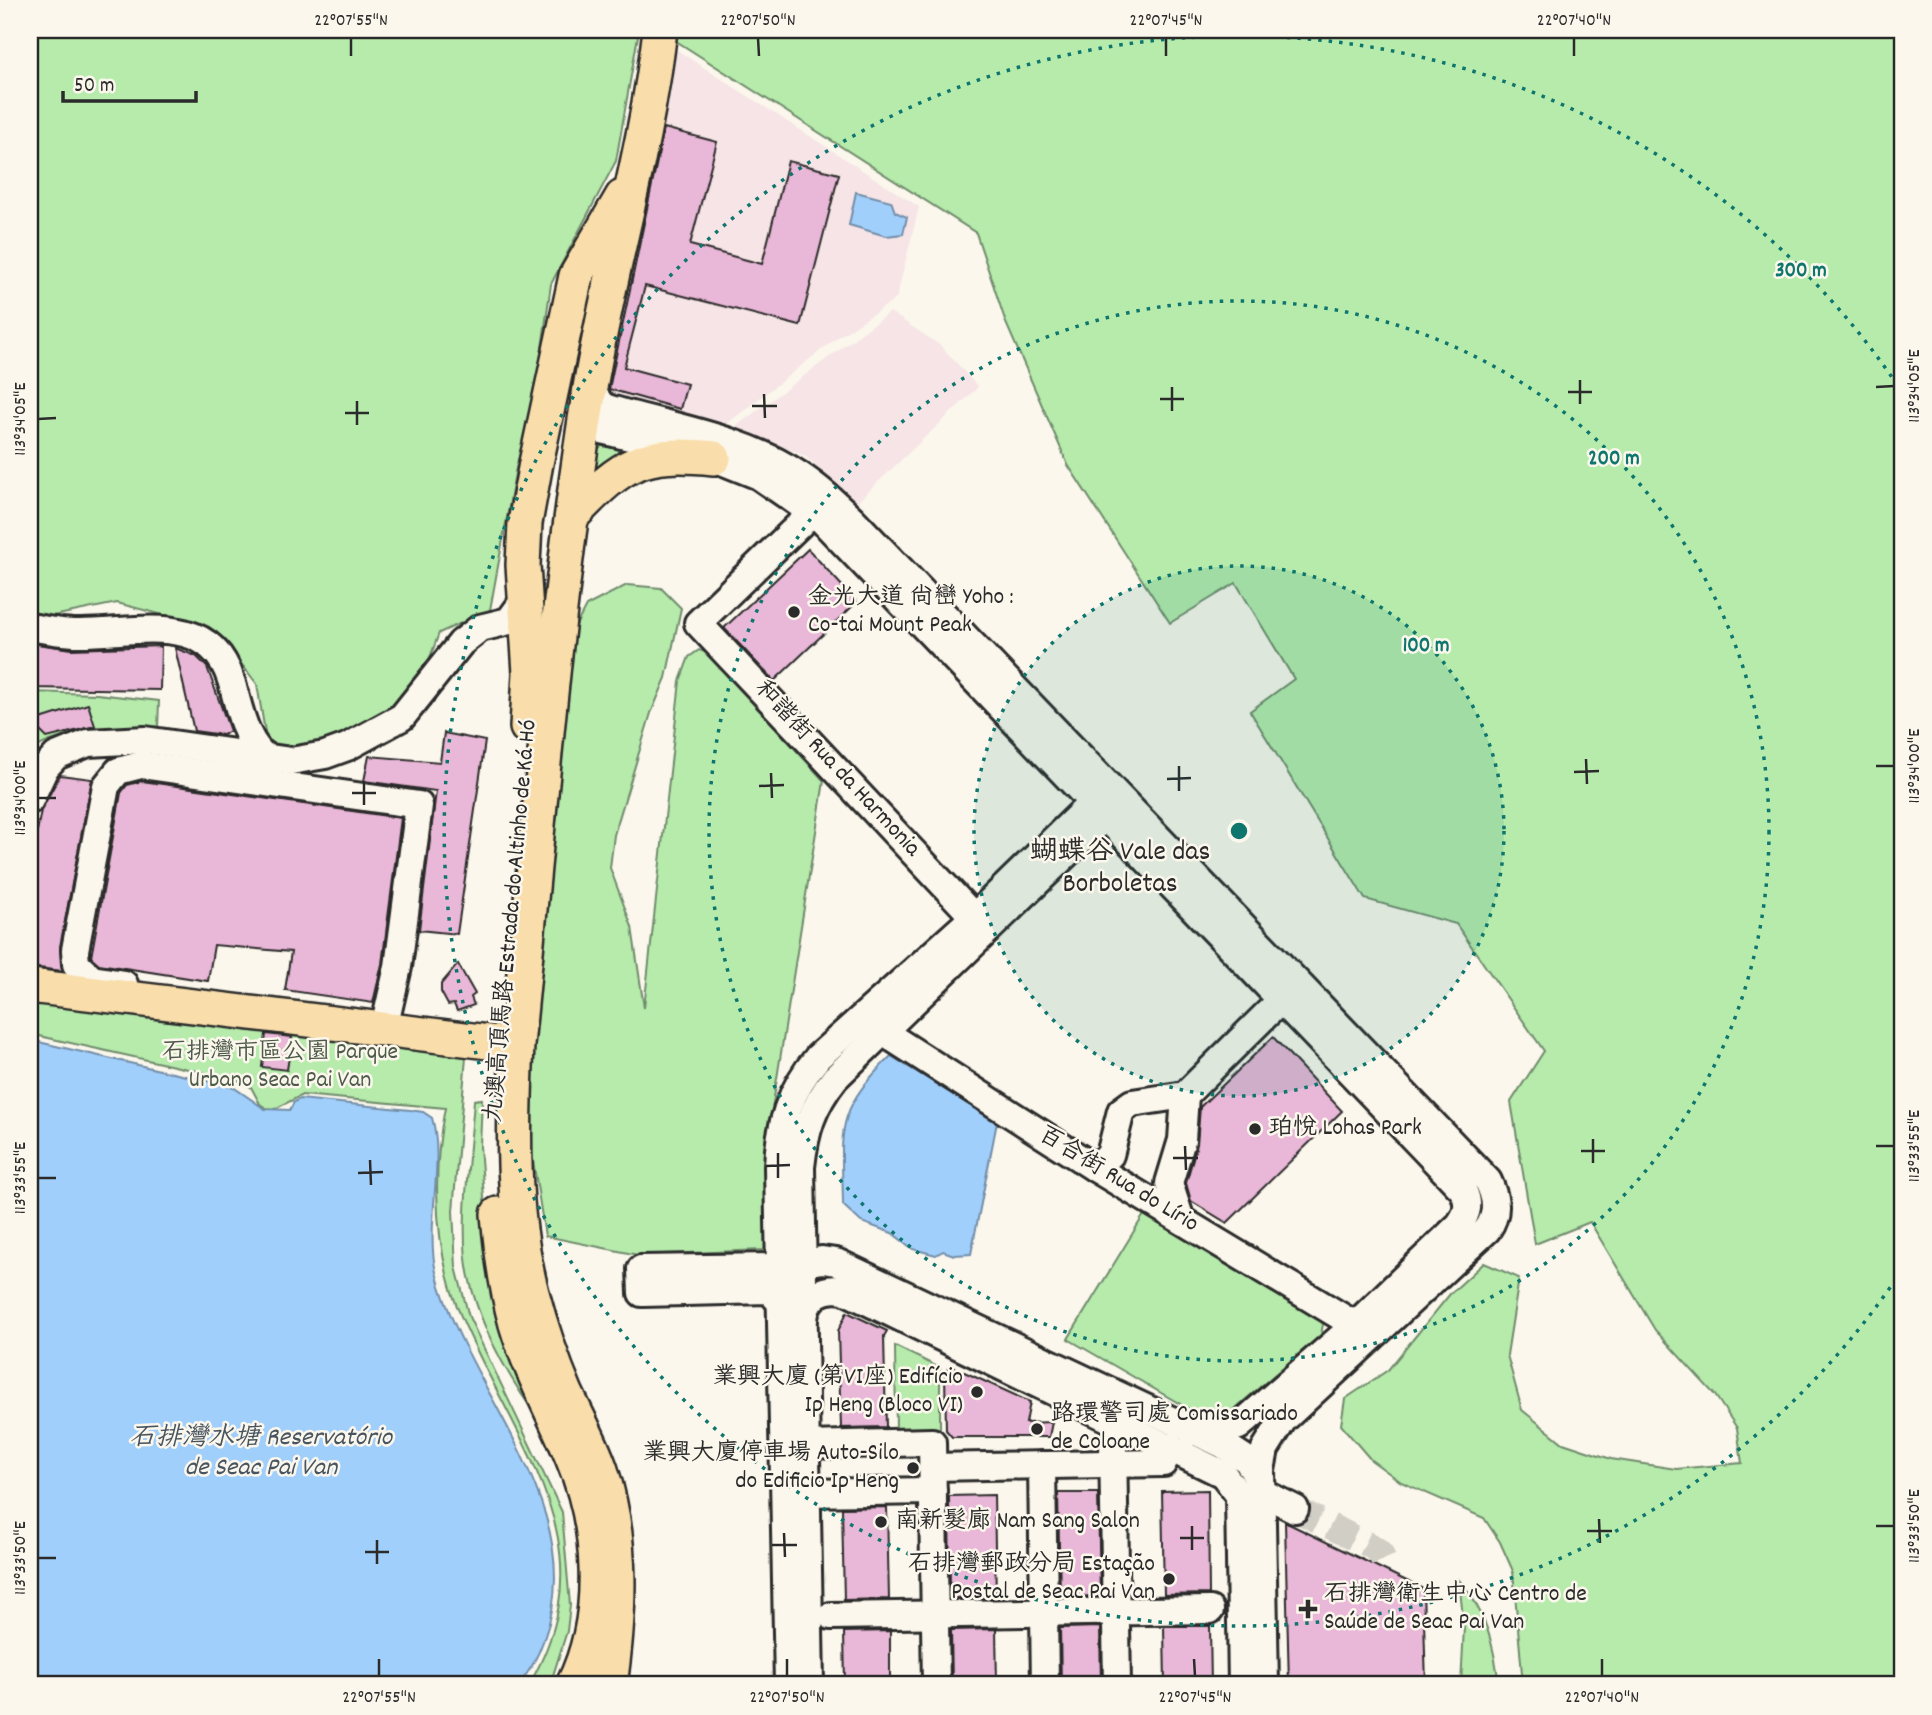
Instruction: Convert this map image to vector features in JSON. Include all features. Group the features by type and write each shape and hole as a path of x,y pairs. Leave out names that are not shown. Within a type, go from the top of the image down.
{"main road":[{"name":"九澳高頂馬路 Estrada do Altinho de Ká Hó","path":"610,1685 618,1591 613,1515 601,1469 547,1344 531,1289 520,1224 514,1155 519,1031 562,590 590,389 608,292 641,159 660,30"},
{"name":"九澳高頂馬路 Estrada do Altinho de Ká Hó","path":"573,1685 589,1639 595,1590 594,1540 582,1487 533,1374 506,1283 494,1157 497,1043 529,708 525,528 576,276 629,187 641,159"},
{"path":"565,328 584,282 599,280 608,292"},
{"path":"525,528 532,542 542,545 554,541 558,534 572,451 585,426"},
{"path":"574,514 600,486 641,461 661,455 714,458"},
{"path":"30,986 386,1023 497,1043"}],"street":[{"path":"590,389 602,406 751,450 798,474 837,534 1488,1181 1494,1192 1496,1210 1487,1230 1274,1432 1264,1455 1261,1488 1265,1685"},
{"path":"585,426 714,458 820,505"},
{"name":"和諧街 Rua da Harmonia","path":"820,505 698,623 974,917"},
{"path":"30,800 45,768 56,756 85,744 145,740 240,742 270,761 290,761 325,755 396,721 412,708 461,643 480,628 509,621 525,599"},
{"path":"30,627 78,633 174,631 203,640 218,653 228,669 240,742"},
{"path":"85,744 106,786"},
{"path":"141,765 419,805 398,967 386,1023 277,1000 262,1003 92,979 81,971 76,964 75,950 106,786 118,771 141,765"},
{"path":"803,1321 791,1265 781,1128 788,1102 804,1074 974,917 1107,802"},
{"path":"806,1493 1042,1465 1113,1453 1163,1463 1181,1440 1239,1426 1355,1325 1459,1225 1467,1214 1468,1203 1463,1190 1281,1000 1107,802"},
{"path":"788,1685 781,1303 802,1221 802,1157 806,1126 813,1108 835,1078 1107,802"},
{"path":"1095,1168 1111,1155 1117,1122 1126,1107 1132,1102 1185,1095 1281,1000"},
{"name":"百合街 Rua do Lírio","path":"883,1032 1095,1168 1355,1325"},
{"path":"1180,1217 1169,1183 1182,1140 1185,1095"},
{"path":"802,1221 814,1243 847,1267 1181,1440 1230,1480 1239,1495 1242,1685"},
{"path":"781,1303 769,1290 642,1293 641,1269 791,1265 822,1260 847,1267"},
{"path":"810,1685 803,1321 804,1311 816,1294 825,1290 844,1290 1181,1440 1241,1456 1258,1475 1261,1488 1295,1509"},
{"path":"806,1445 932,1442 936,1685"},
{"path":"1113,1453 1117,1685"},
{"path":"1042,1465 1045,1685"},
{"path":"831,1616 1210,1610"}],"shaded area":[{"path":"672,47 919,207 896,299 838,337 720,429 604,392"},
{"path":"890,312 941,346 978,387 857,502 805,456 735,427"}],"green space":[{"path":"30,30 639,30 616,161 551,284 535,398 516,468 490,610 439,633 423,674 409,696 386,714 350,733 295,750 280,750 267,744 257,684 228,647 198,624 117,603 53,616 30,614"},
{"path":"659,30 1902,30 1902,1685 1523,1685 1513,1571 1500,1542 1484,1518 1401,1482 1371,1460 1341,1425 1345,1399 1388,1370 1450,1294 1484,1263 1519,1278 1507,1355 1522,1410 1563,1443 1611,1459 1676,1469 1742,1463 1737,1428 1715,1395 1655,1330 1590,1222 1535,1244 1511,1102 1544,1051 1456,924 1365,899 1250,711 1294,679 1236,583 1170,623 1068,465 1006,323 976,233"},
{"path":"610,441 635,450 590,480 597,449"},
{"path":"627,585 661,588 681,608 666,678 651,713 614,835 610,868 632,927 644,1008 680,681 689,657 699,650 708,653 824,781 772,1110 768,1248 763,1250 638,1255 545,1236 527,1122 569,639 586,606"},
{"path":"30,692 97,694 159,701 158,729 92,731 44,743 30,751"},
{"name":"石排灣市區公園 Parque Urbano Seac Pai Van","path":"30,998 466,1057 453,1211 456,1267 469,1317 562,1512 570,1605 567,1631 550,1685 529,1685 550,1640 560,1598 561,1557 554,1518 523,1442 463,1320 448,1278 440,1236 437,1193 439,1149 445,1108 302,1095 275,1109 266,1108 260,1104 251,1087 237,1080 30,1034"},
{"path":"482,1099 480,1146 488,1249 546,1429 490,1338 474,1298 469,1277 465,1237 466,1190 474,1100"},
{"path":"1145,1213 1321,1317 1321,1335 1225,1417 1201,1416 1068,1339"},
{"path":"895,1346 940,1368 940,1430 922,1436 896,1431"},
{"path":"1459,1580 1476,1604 1487,1629 1499,1685 1461,1685 1464,1627"}],"water":[{"path":"856,192 891,201 895,212 907,217 903,234 886,236 849,225"},
{"name":"石排灣水塘 Reservatório de Seac Pai Van","path":"30,1040 233,1087 265,1109 290,1110 294,1102 300,1099 410,1110 423,1112 432,1118 437,1153 433,1235 436,1272 451,1317 520,1451 539,1497 552,1543 555,1590 544,1639 533,1664 518,1685 30,1685"},
{"path":"891,1056 997,1122 971,1254 954,1255 943,1251 936,1255 913,1249 892,1233 861,1222 843,1205 842,1140 850,1108 872,1076"}],"building":[{"path":"664,128 717,142 690,245 762,264 788,161 839,174 800,326 645,286 624,367 687,384 680,409 609,389"},
{"name":"金光大道 尚巒 Yoho : Co-tai Mount Peak","path":"808,549 857,602 774,681 724,628"},
{"path":"30,643 72,649 161,646 160,690 30,688"},
{"path":"175,648 196,656 207,667 230,731 223,735 194,731"},
{"path":"88,704 95,726 47,738 31,722"},
{"path":"444,733 485,741 457,934 419,930 436,791 364,781 369,756 440,762"},
{"path":"60,775 92,779 60,947 63,971 30,967 30,869 41,810"},
{"path":"142,781 401,818 382,964 373,1003 285,990 291,952 214,945 208,981 99,964 91,957 121,793 127,785"},
{"path":"458,964 475,994 471,997 474,1005 457,1011 454,1004 448,1005 441,992 441,984"},
{"path":"266,1034 292,1037 287,1070 262,1067"},
{"name":"珀悅 Lohas Park","path":"1273,1037 1342,1111 1227,1223 1191,1201 1186,1183 1197,1144 1200,1107"},
{"path":"847,1312 887,1331 884,1336 886,1427 841,1428 838,1331"},
{"name":"業興大廈 (第VI座) Edifício Ip Heng (Bloco VI)","path":"951,1366 1030,1402 1026,1423 1052,1422 1049,1437 952,1437 946,1430 945,1372"},
{"path":"1208,1490 1209,1594 1164,1595 1162,1491"},
{"path":"1058,1493 1098,1493 1100,1596 1060,1597"},
{"path":"994,1495 996,1598 950,1598 949,1496"},
{"path":"887,1507 889,1599 844,1600 842,1508"},
{"path":"1285,1522 1423,1589 1426,1685 1289,1685"},
{"path":"1164,1626 1210,1626 1211,1685 1165,1685"},
{"path":"1100,1627 1101,1685 1061,1685 1060,1628"},
{"path":"996,1629 997,1685 952,1685 951,1630"},
{"path":"890,1631 890,1685 845,1685 844,1632"}],"tunnel":[{"path":"1295,1509 1371,1546 1380,1552 1386,1566"}],"place":[{"name":"金光大道 尚巒 Yoho : Co-tai Mount Peak","path":"794,612"},
{"name":"珀悅 Lohas Park","path":"1255,1129"},
{"name":"業興大廈 (第VI座) Edifício Ip Heng (Bloco VI)","path":"977,1392"},
{"name":"路環警司處 Comissariado de Coloane","path":"1037,1429"},
{"name":"業興大廈停車場 Auto-Silo do Edificio Ip Heng","path":"913,1468"},
{"name":"南新髮廊 Nam Sang Salon","path":"881,1522"},
{"name":"石排灣郵政分局 Estação Postal de Seac Pai Van","path":"1169,1579"},
{"name":"石排灣衛生中心 Centro de Saúde de Seac Pai Van","path":"1308,1609"}],"district":[{"name":"蝴蝶谷 Vale das Borboletas","path":"1120,870"}]}
